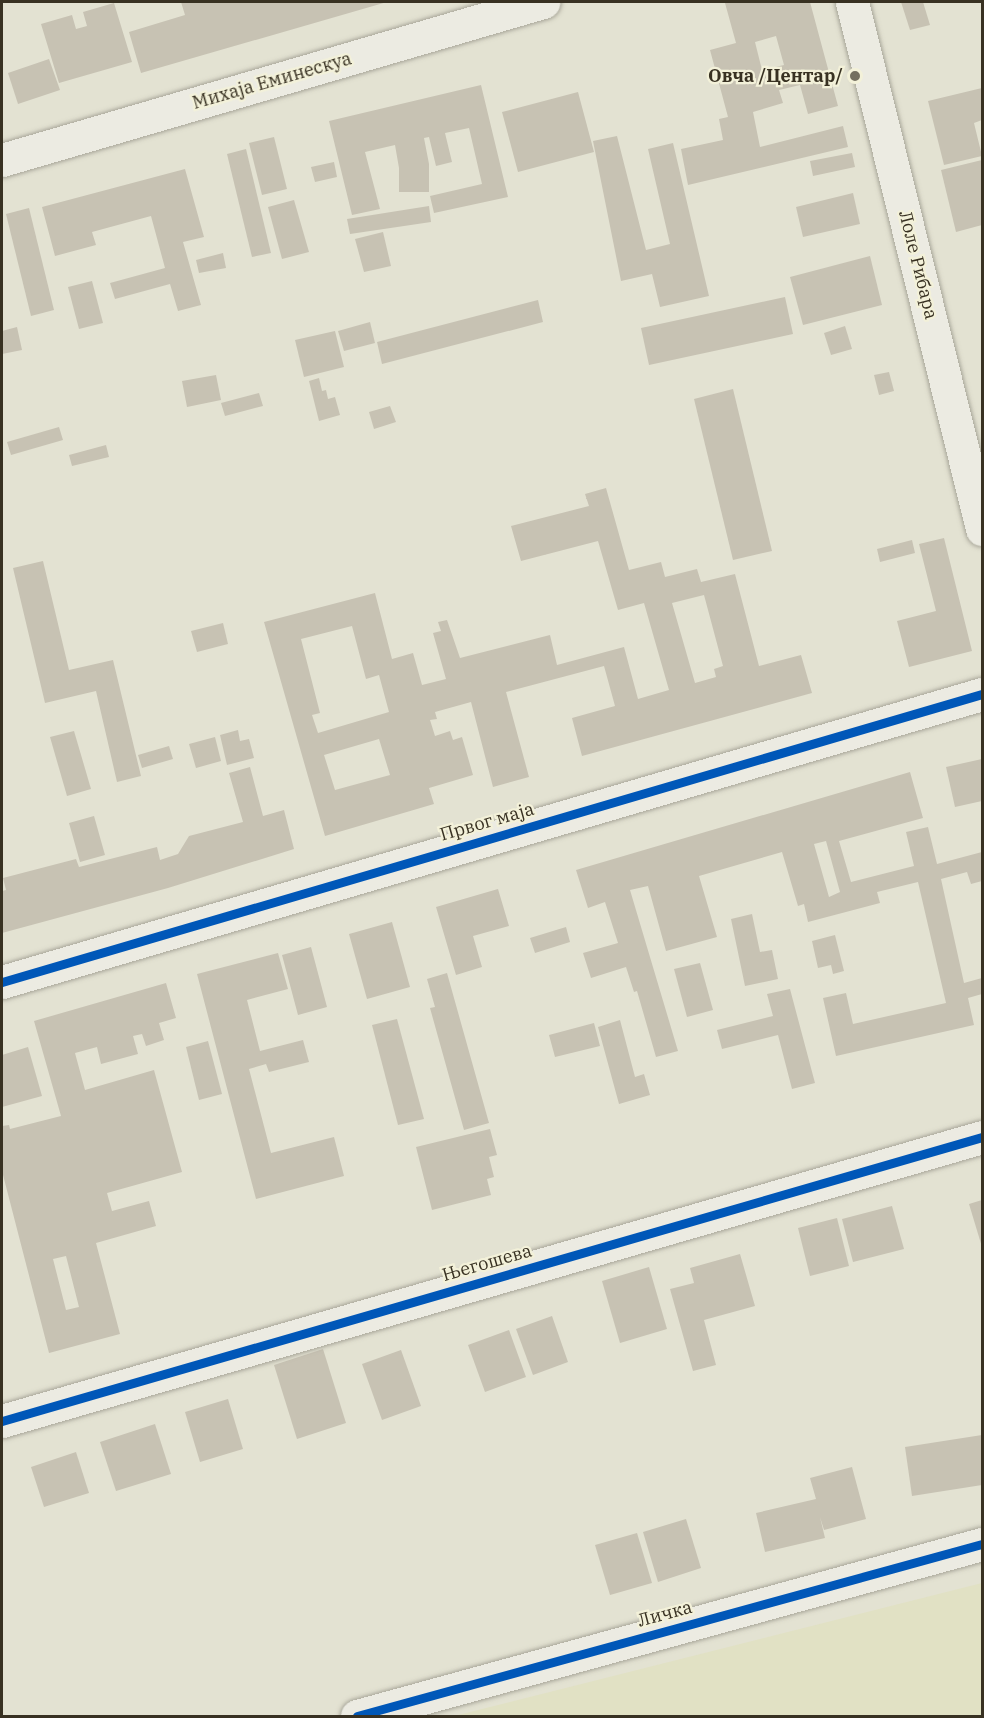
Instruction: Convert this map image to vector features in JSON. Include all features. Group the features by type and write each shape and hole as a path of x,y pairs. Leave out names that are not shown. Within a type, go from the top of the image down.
{"street":[{"name":"Михаја Еминескуа","path":"2,160 543,2"},
{"name":"Лоле Рибара","path":"852,2 982,529"},
{"name":"Првог маја","path":"2,982 982,694"},
{"name":"Његошева","path":"2,1421 982,1137"},
{"name":"Личка","path":"357,1716 982,1544"}],"green space":[{"path":"982,1583 982,1716 454,1716"}],"building":[{"path":"181,2 387,2 141,73 129,32 185,15"},
{"path":"810,2 838,106 808,114 800,85 779,90 783,103 753,112 760,147 843,126 848,147 688,185 681,149 723,140 719,119 728,117 710,50 736,43 725,3","holes":["776,36 784,65 762,70 755,42"]},
{"path":"901,2 923,2 930,25 910,30"},
{"path":"114,3 132,62 59,83 41,24 72,15 76,29 87,26 83,12"},
{"path":"49,59 60,90 18,104 8,73"},
{"path":"481,85 508,197 434,213 430,196 482,184 469,128 445,133 452,162 436,166 429,137 424,138 429,164 429,192 399,192 399,168 395,145 365,152 380,209 352,215 329,121"},
{"path":"982,88 982,120 974,123 982,156 944,165 928,101"},
{"path":"578,92 594,152 518,172 502,112"},
{"path":"617,136 646,250 670,244 648,149 673,143 709,296 660,307 652,274 621,281 593,141"},
{"path":"274,137 287,189 262,195 249,143"},
{"path":"246,149 271,253 252,257 227,154"},
{"path":"852,153 855,167 813,176 810,161"},
{"path":"982,160 982,225 956,232 941,170"},
{"path":"334,162 337,177 315,182 311,167"},
{"path":"185,169 204,237 183,242 201,305 178,311 170,284 115,299 110,283 165,268 151,216 92,232 96,245 55,256 42,207"},
{"path":"853,193 860,224 803,237 796,207"},
{"path":"294,200 309,252 282,259 268,207"},
{"path":"429,206 431,222 350,234 347,219"},
{"path":"29,208 54,310 31,316 6,214"},
{"path":"383,232 391,266 364,272 355,239"},
{"path":"223,253 226,268 199,273 196,260"},
{"path":"870,256 882,305 803,325 790,277"},
{"path":"92,281 103,323 79,329 68,287"},
{"path":"785,297 793,334 649,365 641,328"},
{"path":"538,300 543,322 382,364 377,342"},
{"path":"370,322 375,343 344,351 338,331"},
{"path":"845,326 852,349 831,355 824,333"},
{"path":"17,327 22,350 2,354 2,331"},
{"path":"335,331 344,367 304,377 295,340"},
{"path":"889,372 894,391 879,395 874,375"},
{"path":"216,375 221,400 187,407 182,381"},
{"path":"319,378 322,391 326,390 328,399 335,397 340,415 319,421 309,381"},
{"path":"733,389 772,551 733,560 694,399"},
{"path":"259,393 263,406 225,416 221,403"},
{"path":"390,406 396,422 374,429 369,412"},
{"path":"59,427 63,440 11,455 7,442"},
{"path":"106,445 109,457 72,466 69,455"},
{"path":"606,488 629,570 661,562 665,577 697,569 701,582 735,574 759,666 801,655 812,693 582,756 572,718 615,706 604,666 506,692 529,777 493,787 471,702 435,712 437,719 430,720 435,736 450,731 453,740 462,737 473,775 429,788 434,804 325,836 264,622 375,593 392,659 413,653 422,685 446,679 433,633 441,631 438,622 447,620 460,658 550,635 557,665 624,647 638,699 669,690 644,603 618,610 598,541 521,561 511,526 589,506 585,494","holes":["704,595 723,666 714,669 716,677 695,683 672,603","352,626 366,679 379,675 389,712 318,733 312,715 320,713 301,639","379,739 390,775 335,790 324,755"]},
{"path":"944,538 972,651 909,667 897,621 936,611 919,544"},
{"path":"912,540 915,553 880,562 877,549"},
{"path":"43,561 69,670 113,660 141,776 117,782 96,691 45,703 13,568"},
{"path":"223,623 228,644 197,652 191,631"},
{"path":"238,730 240,741 249,739 254,758 227,765 220,735"},
{"path":"74,731 91,789 67,796 50,737"},
{"path":"215,737 221,761 196,768 189,744"},
{"path":"169,746 173,759 142,768 138,755"},
{"path":"982,759 982,801 955,807 946,767"},
{"path":"250,767 263,816 284,810 294,849 168,888 2,933 2,891 6,890 3,878 76,859 79,867 157,847 160,860 178,854 189,836 243,822 229,773"},
{"path":"910,772 923,818 839,841 851,882 914,866 906,832 928,827 937,864 982,852 982,881 971,884 967,872 941,879 964,983 982,978 982,994 968,998 974,1025 836,1056 823,998 846,993 853,1024 946,1003 918,882 877,892 880,903 808,922 804,904 798,906 782,852 699,876 717,937 666,951 648,886 630,890 678,1051 656,1057 637,991 634,992 626,967 591,978 583,953 618,943 605,902 588,908 576,870","holes":["826,841 840,892 829,897 814,844"]},
{"path":"94,816 105,855 80,862 69,823"},
{"path":"498,889 509,926 473,936 482,967 456,975 436,907"},
{"path":"752,914 760,952 772,950 778,979 745,986 731,919"},
{"path":"392,922 410,987 367,999 349,934"},
{"path":"566,927 570,942 535,953 530,938"},
{"path":"835,935 844,971 833,974 831,965 818,968 812,941"},
{"path":"311,947 327,1007 298,1015 282,955"},
{"path":"278,953 288,989 247,1000 260,1051 303,1040 309,1062 269,1072 266,1064 249,1069 271,1153 334,1137 344,1176 256,1199 197,974"},
{"path":"700,963 713,1010 687,1017 674,969"},
{"path":"447,973 489,1123 464,1130 430,1008 435,1007 427,979"},
{"path":"166,983 176,1018 159,1023 164,1040 146,1046 142,1034 133,1036 138,1054 101,1064 97,1047 75,1053 85,1090 154,1070 182,1172 107,1193 112,1211 149,1201 156,1226 96,1243 120,1334 49,1353 2,1171 2,1126 9,1125 10,1129 61,1116 34,1021","holes":["66,1256 79,1307 66,1310 53,1259"]},
{"path":"790,989 815,1083 792,1089 778,1035 722,1049 717,1030 773,1016 767,994"},
{"path":"397,1019 424,1119 398,1125 372,1025"},
{"path":"620,1020 635,1077 644,1074 650,1095 619,1104 598,1027"},
{"path":"594,1023 600,1046 555,1057 549,1035"},
{"path":"208,1041 222,1094 199,1100 186,1047"},
{"path":"28,1047 42,1096 2,1107 2,1055"},
{"path":"490,1129 497,1155 489,1157 494,1177 487,1179 491,1195 432,1210 416,1147"},
{"path":"982,1200 982,1247 969,1204"},
{"path":"892,1206 904,1249 853,1262 842,1219"},
{"path":"837,1218 849,1266 810,1276 798,1228"},
{"path":"740,1254 755,1306 704,1320 716,1365 693,1371 670,1289 694,1283 690,1268"},
{"path":"649,1267 667,1329 620,1343 602,1281"},
{"path":"552,1316 568,1362 533,1375 516,1329"},
{"path":"509,1330 526,1377 485,1392 468,1345"},
{"path":"323,1349 346,1423 297,1439 274,1365"},
{"path":"401,1350 421,1406 382,1420 362,1364"},
{"path":"228,1399 243,1449 200,1462 185,1412"},
{"path":"155,1424 171,1474 116,1491 100,1442"},
{"path":"982,1435 982,1485 912,1496 905,1447"},
{"path":"76,1452 89,1493 44,1507 31,1467"},
{"path":"852,1467 866,1519 824,1530 820,1517 825,1538 765,1552 756,1513 816,1499 810,1478"},
{"path":"686,1519 701,1568 658,1582 643,1532"},
{"path":"637,1533 652,1583 610,1595 595,1545"}],"cycle path":[{"path":"2,982 982,694"},
{"path":"2,1421 982,1137"},
{"path":"357,1716 982,1544"}],"place":[{"name":"Овча /Центар/","path":"855,76"}]}
